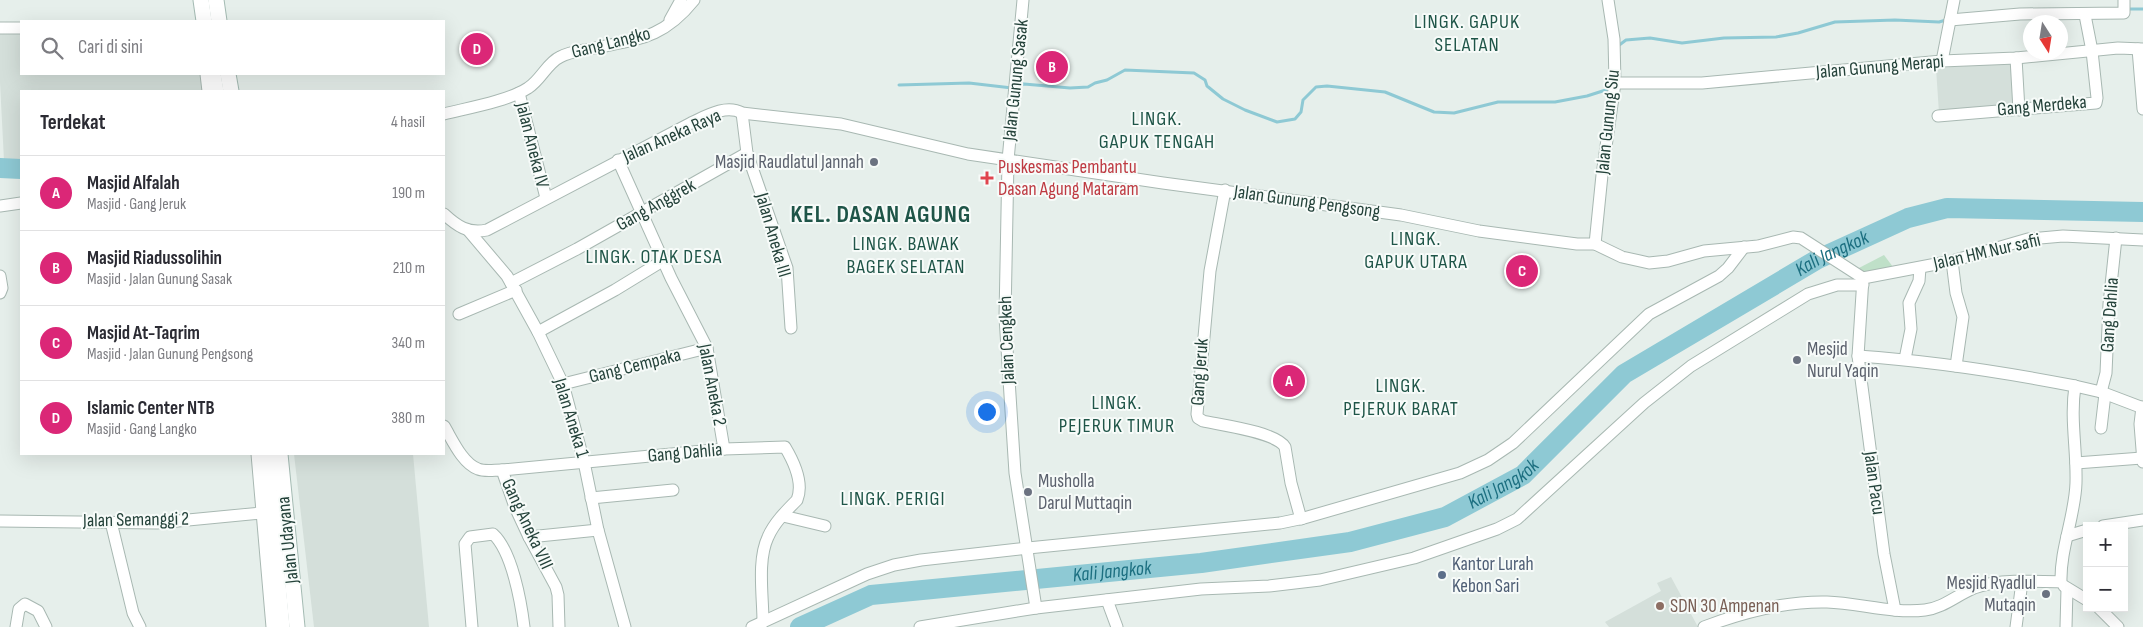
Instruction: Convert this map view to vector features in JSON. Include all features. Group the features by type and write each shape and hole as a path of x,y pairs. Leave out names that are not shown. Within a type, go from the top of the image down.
{"main road":[{"path":"201,0 204,20"},
{"path":"216,0 219,20"},
{"path":"213,75 216,90"},
{"path":"228,75 230,90"},
{"name":"Jalan Udayana","path":"266,455 266,513 282,627"},
{"name":"Jalan Udayana","path":"280,455 297,627"}],"street":[{"path":"667,26 681,0"},
{"name":"Gang Langko","path":"445,114 519,93 534,84 558,58 643,37 676,20 694,0"},
{"name":"Jalan Gunung Sasak","path":"1008,160 1023,0"},
{"name":"Jalan Gunung Siu","path":"1595,244 1602,174 1616,85 1614,40 1608,0"},
{"path":"1942,61 1954,0"},
{"path":"1951,18 2020,14 2085,14 2124,6"},
{"path":"2085,14 2092,51"},
{"path":"0,28 20,28"},
{"name":"Jalan Gunung Merapi","path":"1616,85 1702,83 1942,61 2016,58 2118,48 2140,49"},
{"path":"2140,49 2143,109"},
{"name":"Gang Merdeka","path":"1938,116 2096,103 2092,51"},
{"path":"2016,58 2019,110"},
{"path":"206,75 208,90"},
{"name":"Jalan Aneka IV","path":"519,93 546,198"},
{"name":"Jalan Aneka Raya","path":"468,230 482,231 491,228 618,160 706,116 730,110 841,124 926,145 1008,160"},
{"name":"Jalan Aneka III","path":"742,113 747,153 787,268 791,328"},
{"name":"Gang Anggrek","path":"459,314 514,287 747,153"},
{"name":"Jalan Aneka 2","path":"618,160 641,213 707,348 724,449"},
{"name":"Jalan Gunung Pengsong","path":"1008,160 1401,215 1479,231 1570,243 1595,244 1622,257 1648,263 1656,263 1704,251 1744,247 1793,237 1801,238 1861,279"},
{"name":"Jalan Cengkeh","path":"1008,160 1005,317 1007,371 1015,473 1036,608"},
{"name":"Gang Jeruk","path":"1225,190 1210,271 1196,414 1203,421 1265,435 1282,442 1285,447 1291,483 1301,519"},
{"path":"0,206 20,203"},
{"path":"445,215 459,227 468,230"},
{"name":"Jalan Aneka 1","path":"468,230 501,268 514,287 563,384 584,462 598,530 624,627"},
{"name":"Jalan HM Nur safii","path":"920,627 972,623 1036,608 1210,588 1290,584 1329,578 1414,558 1508,525 1517,519 1644,403 1691,366 1808,294 1861,279 1952,261 2028,239 2063,236 2143,240"},
{"name":"Gang Dahlia","path":"2101,428 2109,304 2116,238"},
{"path":"752,627 867,574 894,565 921,560 1028,552 1258,526 1301,519 1460,473 1488,460 1513,444 1649,314 1719,276 1728,268 1744,247"},
{"path":"538,332 664,260"},
{"path":"1952,261 1956,293 1963,317 1956,366"},
{"path":"1904,359 1911,328 1909,303 1919,281 1920,268"},
{"path":"0,276 0,293"},
{"name":"Jalan Pacu","path":"1861,279 1858,356 1884,554 1895,610"},
{"name":"Gang Cempaka","path":"563,384 707,348"},
{"path":"1858,356 1904,359 1956,366 2074,386 2103,393 2142,408 2140,424 2142,460 2076,463"},
{"path":"2066,627 2064,586 2067,536 2075,495 2076,463 2072,426 2074,386"},
{"name":"Gang Aneka VIII","path":"445,428 466,459 473,466 483,470 502,470 529,537 556,587 559,627"},
{"name":"Gang Dahlia","path":"502,470 724,449 785,447 795,469 800,487 797,500 783,516"},
{"path":"257,455 266,513 272,627"},
{"path":"591,498 673,490"},
{"name":"Jalan Semanggi 2","path":"0,520 157,523 266,513"},
{"path":"762,622 763,552 768,536 783,516 825,526"},
{"path":"2128,522 2143,520"},
{"path":"111,522 133,613 140,627"},
{"path":"529,537 598,530"},
{"path":"2067,536 2083,531"},
{"path":"472,627 465,544 467,540 476,535 493,534 502,544 517,587 524,627"},
{"path":"2016,627 2022,582"},
{"path":"1704,627 1760,608 1826,602 1895,610 1917,611 1932,609 1980,587 2022,582 2064,586 2083,598"},
{"path":"1107,600 1117,627"},
{"path":"16,627 18,609 25,604 38,611 46,627"},
{"path":"2102,612 2118,627"}],"shaded area":[{"path":"0,31 20,31 20,75 201,75 203,90 20,90 20,160 4,161 0,82"},
{"path":"2011,63 2015,108 1939,113 1936,68"},
{"path":"294,455 413,455 429,627 314,627"},
{"name":"SDN 30 Ampenan","path":"1671,577 1698,627 1609,627 1605,622 1661,591 1657,583"}],"green space":[{"path":"1884,255 1896,271 1864,275 1857,269"}],"waterway":[{"path":"2126,9 2143,9"},
{"path":"1618,46 1626,40 1650,38 1682,43 1724,38 1776,37 1798,33 1835,22 1895,20 1939,22 1946,20"},
{"path":"899,85 969,83 1012,88 1024,84 1070,88 1088,87 1107,80 1125,70 1194,73 1205,80 1207,86 1223,99 1277,122 1295,119 1301,112 1303,100 1316,87 1327,86 1385,92 1434,112 1454,113 1498,102 1555,102 1587,96 1612,88"},
{"path":"0,168 20,169"},
{"name":"Kali Jangkok","path":"800,627 871,595 1201,563 1350,542 1445,517 1523,475 1624,374 1818,259 1908,218 1947,208 2143,212"}],"place":[{"name":"Islamic Center NTB","path":"477,49"},
{"name":"Masjid Riadussolihin","path":"1052,67"},
{"name":"Masjid Raudlatul Jannah","path":"874,162"},
{"name":"Puskesmas Pembantu Dasan Agung Mataram","path":"987,178"},
{"name":"Masjid At-Taqrim","path":"1522,271"},
{"name":"Mesjid Nurul Yaqin","path":"1797,360"},
{"name":"Masjid Alfalah","path":"1289,381"},
{"name":"Musholla Darul Muttaqin","path":"1028,492"},
{"name":"Kantor Lurah Kebon Sari","path":"1442,575"},
{"name":"Mesjid Ryadlul Mutaqin","path":"2046,594"},
{"name":"SDN 30 Ampenan","path":"1660,606"}],"district":[{"name":"LINGK. GAPUK SELATAN","path":"1467,34"},
{"name":"LINGK. GAPUK TENGAH","path":"1157,130"},
{"name":"KEL. DASAN AGUNG","path":"881,214"},
{"name":"LINGK. GAPUK UTARA","path":"1416,250"},
{"name":"LINGK. BAWAK BAGEK SELATAN","path":"906,256"},
{"name":"LINGK. OTAK DESA","path":"654,257"},
{"name":"LINGK. PEJERUK BARAT","path":"1401,398"},
{"name":"LINGK. PEJERUK TIMUR","path":"1117,414"},
{"name":"LINGK. PERIGI","path":"893,499"}]}
